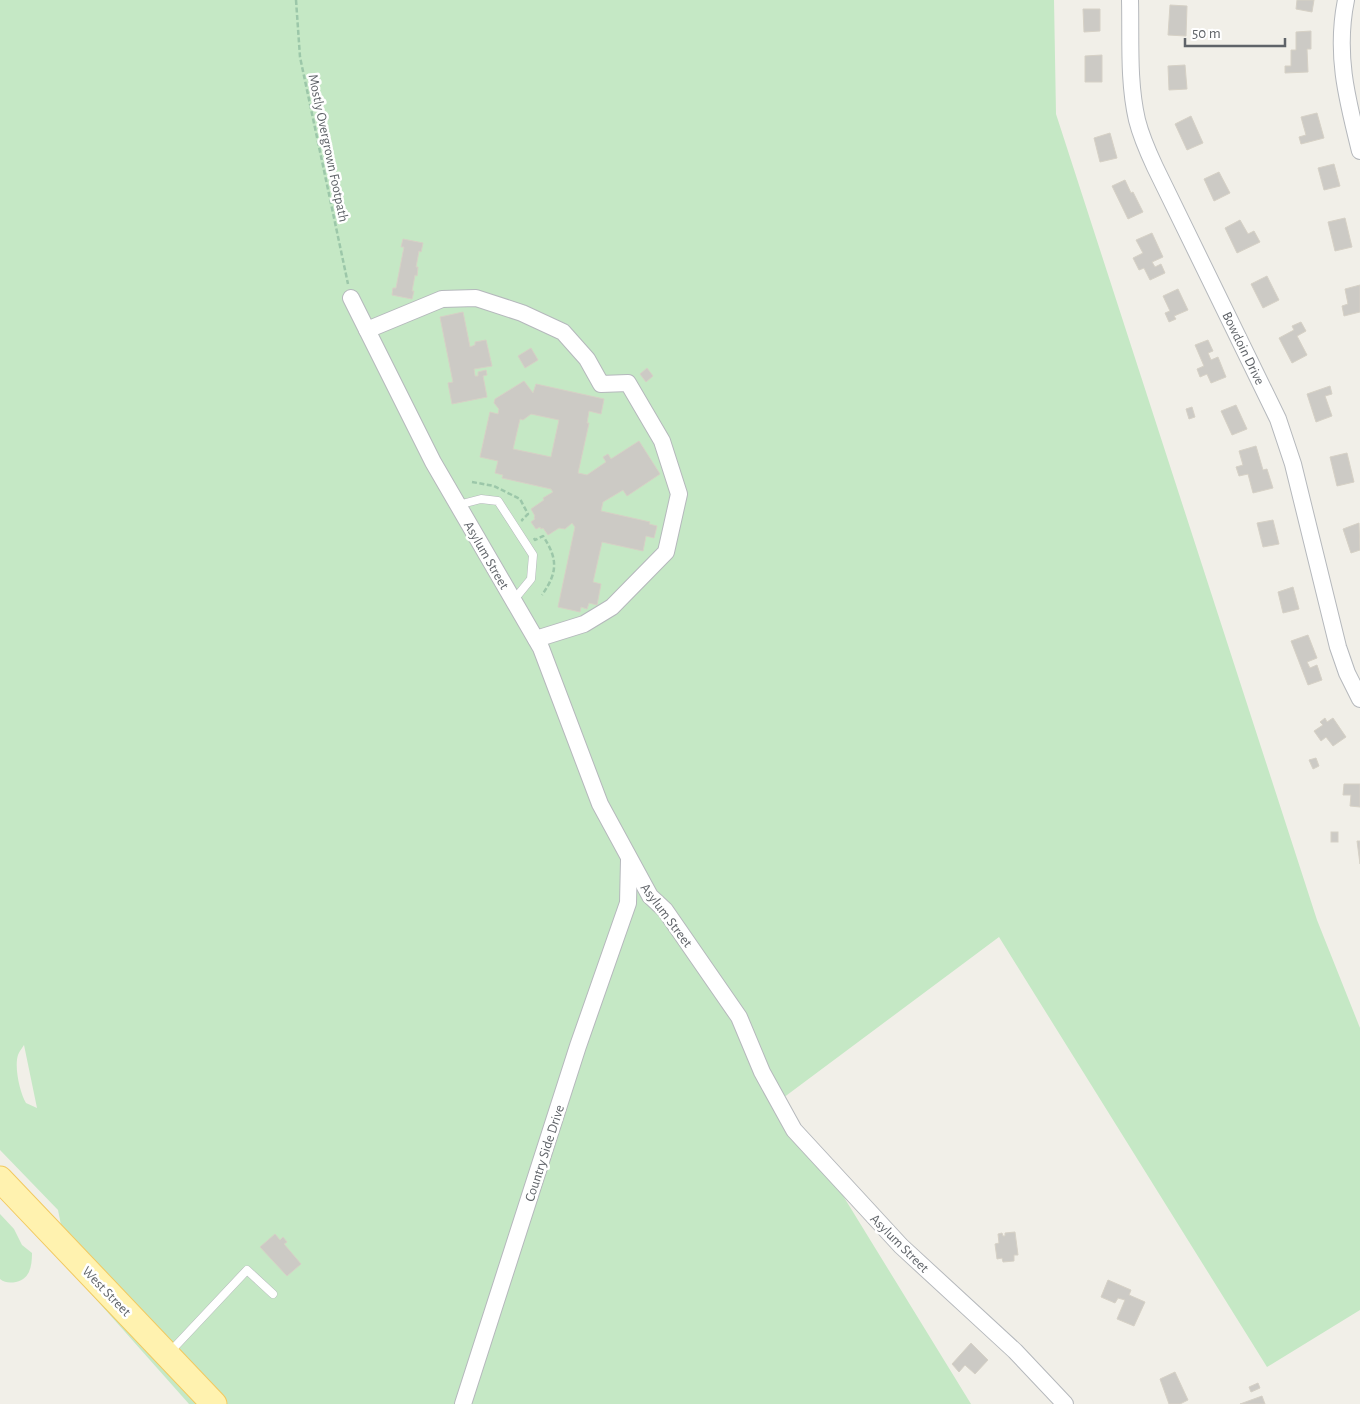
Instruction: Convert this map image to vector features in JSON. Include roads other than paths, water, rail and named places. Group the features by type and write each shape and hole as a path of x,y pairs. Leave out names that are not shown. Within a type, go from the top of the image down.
{"main road":[{"name":"West Street","path":"0,1179 214,1404"}],"street":[{"name":"Bowdoin Drive","path":"1130,0 1132,80 1140,131 1152,160 1278,419 1292,464 1338,648 1347,673 1360,699"},
{"path":"1346,0 1342,25 1341,58 1347,98 1360,151"},
{"name":"Asylum Street","path":"351,298 434,462 541,648 600,804 629,859 650,896 670,917 739,1018 762,1072 794,1130 901,1246 1015,1351 1065,1404"},
{"path":"367,330 442,299 476,298 522,313 563,332 587,360 601,384 628,383 662,441 679,494 666,552 612,607 584,624 536,640"},
{"name":"Country Side Drive","path":"463,1404 578,1046 628,903 629,859"},
{"path":"628,903 634,897 650,896"}],"lane":[{"path":"458,506 481,499 498,502 533,555 531,580 513,601"},
{"path":"167,1354 247,1270 273,1294"}]}
